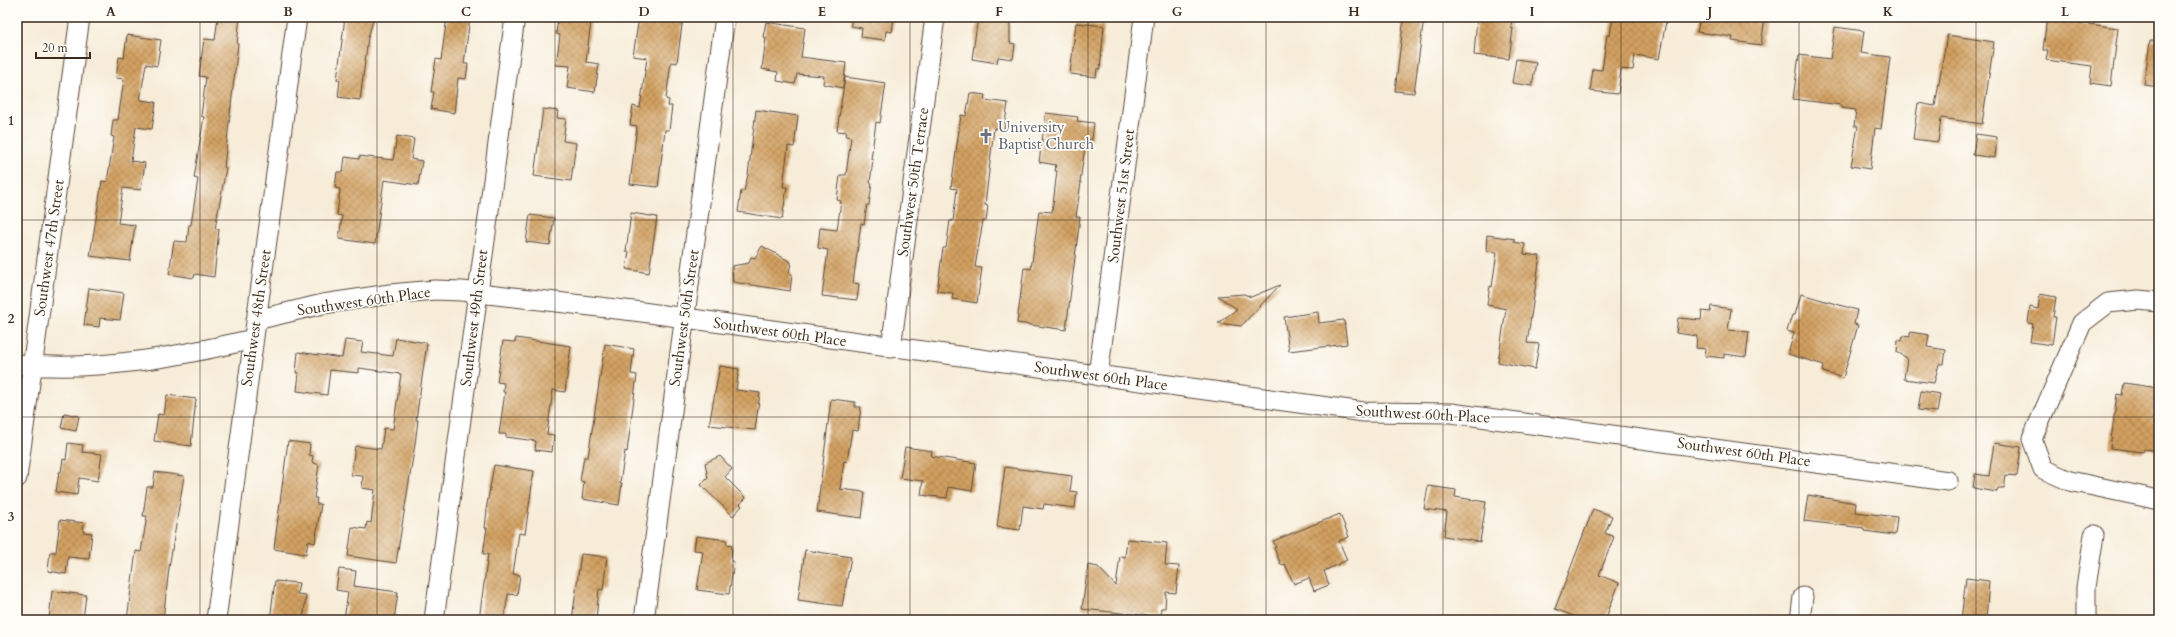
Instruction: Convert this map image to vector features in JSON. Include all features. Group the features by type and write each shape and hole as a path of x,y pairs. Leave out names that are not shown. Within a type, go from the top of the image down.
{"street":[{"name":"Southwest 47th Street","path":"17,478 25,365 80,17"},
{"name":"Southwest 48th Street","path":"216,620 297,17"},
{"name":"Southwest 49th Street","path":"434,620 515,17"},
{"name":"Southwest 50th Street","path":"644,620 725,17"},
{"name":"Southwest 50th Terrace","path":"891,348 935,17"},
{"name":"Southwest 51st Street","path":"1098,376 1144,17"},
{"name":"Southwest 60th Place","path":"25,365 63,367 122,363 209,349 255,329 323,304 408,291 435,290 478,293 685,318 891,348 1364,412 1451,413 1948,481"},
{"path":"2159,302 2138,300 2108,303 2082,323 2032,439 2043,469 2070,481 2159,500"},
{"path":"2086,620 2086,587 2094,535"},
{"path":"1800,620 1803,597"}],"building":[{"path":"218,17 240,17 238,44 224,167 226,168 215,229 219,229 214,277 195,274 194,278 169,274 174,241 187,242 189,225 191,225 198,179 194,178 204,117 201,116 206,77 199,76 204,39 215,40"},
{"path":"345,17 374,17 368,38 360,100 338,97 340,80 337,80"},
{"path":"447,17 470,17 464,64 468,64 466,79 458,78 454,113 431,109 434,92 431,92 436,59 441,60"},
{"path":"558,17 591,21 586,62 599,64 595,92 567,88 570,66 556,65 560,35 556,34"},
{"path":"639,17 683,17 677,63 671,62 666,99 669,100 668,106 672,106 669,130 665,130 658,187 630,184 637,126 630,125 633,106 640,108 647,58 633,56"},
{"path":"851,17 894,17 892,32 886,31 885,40 861,37 862,28 851,26"},
{"path":"978,17 1010,20 1010,43 1015,44 1013,59 998,57 997,63 972,59"},
{"path":"1404,17 1424,17 1414,93 1395,91"},
{"path":"1477,17 1512,17 1511,28 1513,28 1509,59 1474,55"},
{"path":"1613,17 1635,17 1666,21 1659,59 1635,55 1633,70 1621,69 1618,94 1590,91 1593,69 1602,70 1607,35 1610,35"},
{"path":"1700,17 1765,17 1761,45 1732,41 1733,37 1697,32"},
{"path":"2047,17 2068,17 2067,21 2118,28 2111,86 2090,83 2092,66 2046,60 2048,50 2043,50"},
{"path":"766,22 805,28 801,57 846,63 843,88 823,84 824,76 797,74 795,84 777,81 778,72 762,69 766,38 763,37"},
{"path":"1076,23 1104,26 1100,69 1097,69 1096,77 1070,74"},
{"path":"1835,27 1864,31 1861,53 1890,57 1881,129 1875,128 1870,169 1851,166 1858,126 1854,126 1856,110 1841,108 1841,105 1793,99 1799,55 1830,59"},
{"path":"127,35 161,40 157,66 146,64 140,100 156,102 152,129 136,127 131,161 145,163 141,190 123,188 118,223 135,225 130,261 90,256 102,181 107,182 114,137 111,136 113,120 118,120 124,79 116,78 119,57 124,58"},
{"path":"1947,35 1994,42 1982,124 1941,118 1938,142 1913,139 1918,103 1935,106"},
{"path":"2150,41 2159,41 2159,87 2144,85"},
{"path":"1516,59 1536,62 1532,86 1512,83"},
{"path":"845,77 886,83 880,123 876,122 871,159 873,159 870,183 872,183 869,205 867,205 864,224 861,223 853,283 859,284 857,300 822,296 828,250 818,248 820,228 837,230 841,201 837,200 840,175 846,175 851,137 846,136 847,132 837,131"},
{"path":"970,93 985,95 984,100 1008,103 1004,129 994,128 985,205 988,206 986,221 983,221 975,267 982,268 977,303 952,299 953,293 937,291 943,248 946,248 950,221 953,221 957,189 951,188 961,115 966,116"},
{"path":"543,109 558,111 557,118 566,119 563,141 576,143 571,181 534,176"},
{"path":"756,110 798,116 794,147 788,146 783,187 787,187 782,219 738,212 741,191 744,191 748,175"},
{"path":"1046,113 1078,117 1077,121 1094,123 1092,140 1086,140 1080,182 1076,217 1080,217 1066,330 1017,323 1024,268 1031,269 1039,211 1052,212 1057,171 1055,171 1056,165 1039,162"},
{"path":"1976,134 1997,137 1995,158 1973,155"},
{"path":"397,136 414,139 411,159 422,161 418,185 384,180 375,244 339,239 342,216 337,215 340,189 335,188 337,172 343,172 345,157 359,159 359,156 393,160"},
{"path":"631,213 657,217 649,273 626,269 629,252 626,252"},
{"path":"530,215 554,218 550,245 526,242"},
{"path":"1487,235 1515,239 1514,242 1525,244 1524,254 1540,256 1527,343 1539,344 1535,369 1498,362 1506,309 1487,305 1490,286 1492,287 1497,252 1486,251"},
{"path":"762,246 791,262 789,273 792,274 790,291 733,282 732,266 749,263 751,257 755,258"},
{"path":"1280,285 1241,326 1218,323 1237,309 1218,296 1244,294 1251,297"},
{"path":"89,288 124,293 120,320 100,318 99,327 84,325"},
{"path":"1801,294 1857,310 1854,324 1858,325 1843,378 1823,372 1824,365 1788,354 1794,333 1787,331 1792,315 1795,315"},
{"path":"2040,294 2056,297 2053,317 2056,317 2052,345 2030,342 2033,324 2028,323 2030,307 2038,309"},
{"path":"1711,306 1731,309 1728,330 1749,332 1746,357 1724,354 1724,358 1705,356 1706,349 1696,348 1697,336 1676,333 1678,318 1701,320 1702,311 1710,312"},
{"path":"1318,312 1319,323 1344,320 1347,344 1289,351 1284,317"},
{"path":"1910,332 1929,335 1927,347 1946,350 1944,364 1939,364 1934,383 1904,379 1907,358 1897,352 1898,340 1902,341 1903,336 1910,337"},
{"path":"396,338 427,343 416,420 418,420 415,444 396,563 348,556 352,527 366,529 367,522 371,523 375,490 362,488 363,476 351,475 355,446 381,449 384,428 393,429 401,374 359,368 359,373 330,370 327,395 297,391 299,373 296,373 298,352 342,358 345,340 363,342 361,352 393,356"},
{"path":"516,338 571,346 565,392 553,390 547,434 554,435 552,452 535,450 536,441 506,437 506,434 499,434 505,392 503,392 504,383 497,382 503,341 515,342"},
{"path":"605,344 634,349 631,374 637,375 627,452 625,451 620,483 622,483 619,505 582,499 584,482 580,481 584,457 588,457"},
{"path":"720,366 739,369 736,390 760,393 755,430 709,425"},
{"path":"2124,383 2159,388 2159,451 2144,449 2143,452 2110,448 2117,394 2122,395"},
{"path":"1921,391 1940,394 1937,412 1918,410"},
{"path":"167,395 196,399 191,446 154,441 158,414 164,415"},
{"path":"831,399 855,402 855,407 861,407 858,431 852,430 847,462 844,461 840,489 865,492 862,518 817,512"},
{"path":"64,413 79,416 76,431 61,428"},
{"path":"288,441 310,444 309,455 313,456 312,462 319,465 314,498 317,498 316,504 321,504 315,543 308,541 306,554 274,549"},
{"path":"68,443 83,445 82,452 102,454 98,481 79,478 77,495 56,492 59,472 61,472 63,459 66,460"},
{"path":"1994,443 2021,447 2017,476 2006,475 2004,488 1998,488 1997,492 1973,488 1975,474 1989,476"},
{"path":"905,447 932,451 931,456 976,463 972,491 948,487 947,498 921,495 923,481 900,478"},
{"path":"720,456 732,469 725,477 746,498 740,504 742,506 733,516 701,485 708,478 705,463"},
{"path":"494,465 534,471 525,534 519,533 513,574 520,575 517,595 508,594 504,620 479,620 488,554 483,554 487,528 485,528 486,510"},
{"path":"1005,467 1072,476 1070,491 1077,492 1075,508 1044,504 1043,509 1023,506 1020,530 997,527"},
{"path":"155,472 184,476 169,568 163,620 127,620 136,551 141,552 147,516 143,516 147,487 153,487"},
{"path":"1428,486 1456,490 1455,497 1486,502 1480,542 1444,536 1447,512 1424,509"},
{"path":"1808,495 1856,503 1855,512 1897,517 1895,535 1864,531 1864,528 1804,521"},
{"path":"1593,509 1612,516 1605,533 1614,537 1599,575 1619,583 1606,618 1599,616 1598,620 1573,620 1574,616 1555,609"},
{"path":"1340,514 1349,537 1339,541 1347,560 1324,571 1329,585 1314,591 1309,578 1294,584 1285,564 1281,565 1274,548 1276,547 1273,541"},
{"path":"60,520 84,523 83,532 92,533 89,559 68,557 66,574 48,571 50,552 56,552"},
{"path":"696,536 727,540 726,544 732,545 731,561 734,562 729,594 697,590 703,551 694,550"},
{"path":"1127,539 1167,543 1165,565 1179,566 1176,593 1166,592 1165,608 1161,608 1160,617 1082,609 1088,565 1098,567 1116,586 1120,556 1125,557"},
{"path":"805,550 851,557 842,606 798,600"},
{"path":"581,554 607,557 603,590 599,589 596,620 572,620"},
{"path":"339,569 356,571 354,586 398,592 394,620 344,620 348,592 336,590"},
{"path":"1966,578 1989,581 1986,620 1961,620"},
{"path":"275,581 299,583 297,594 306,595 303,620 270,620"},
{"path":"52,591 86,595 83,620 49,620"}],"place":[{"name":"University Baptist Church","path":"986,136"}]}
